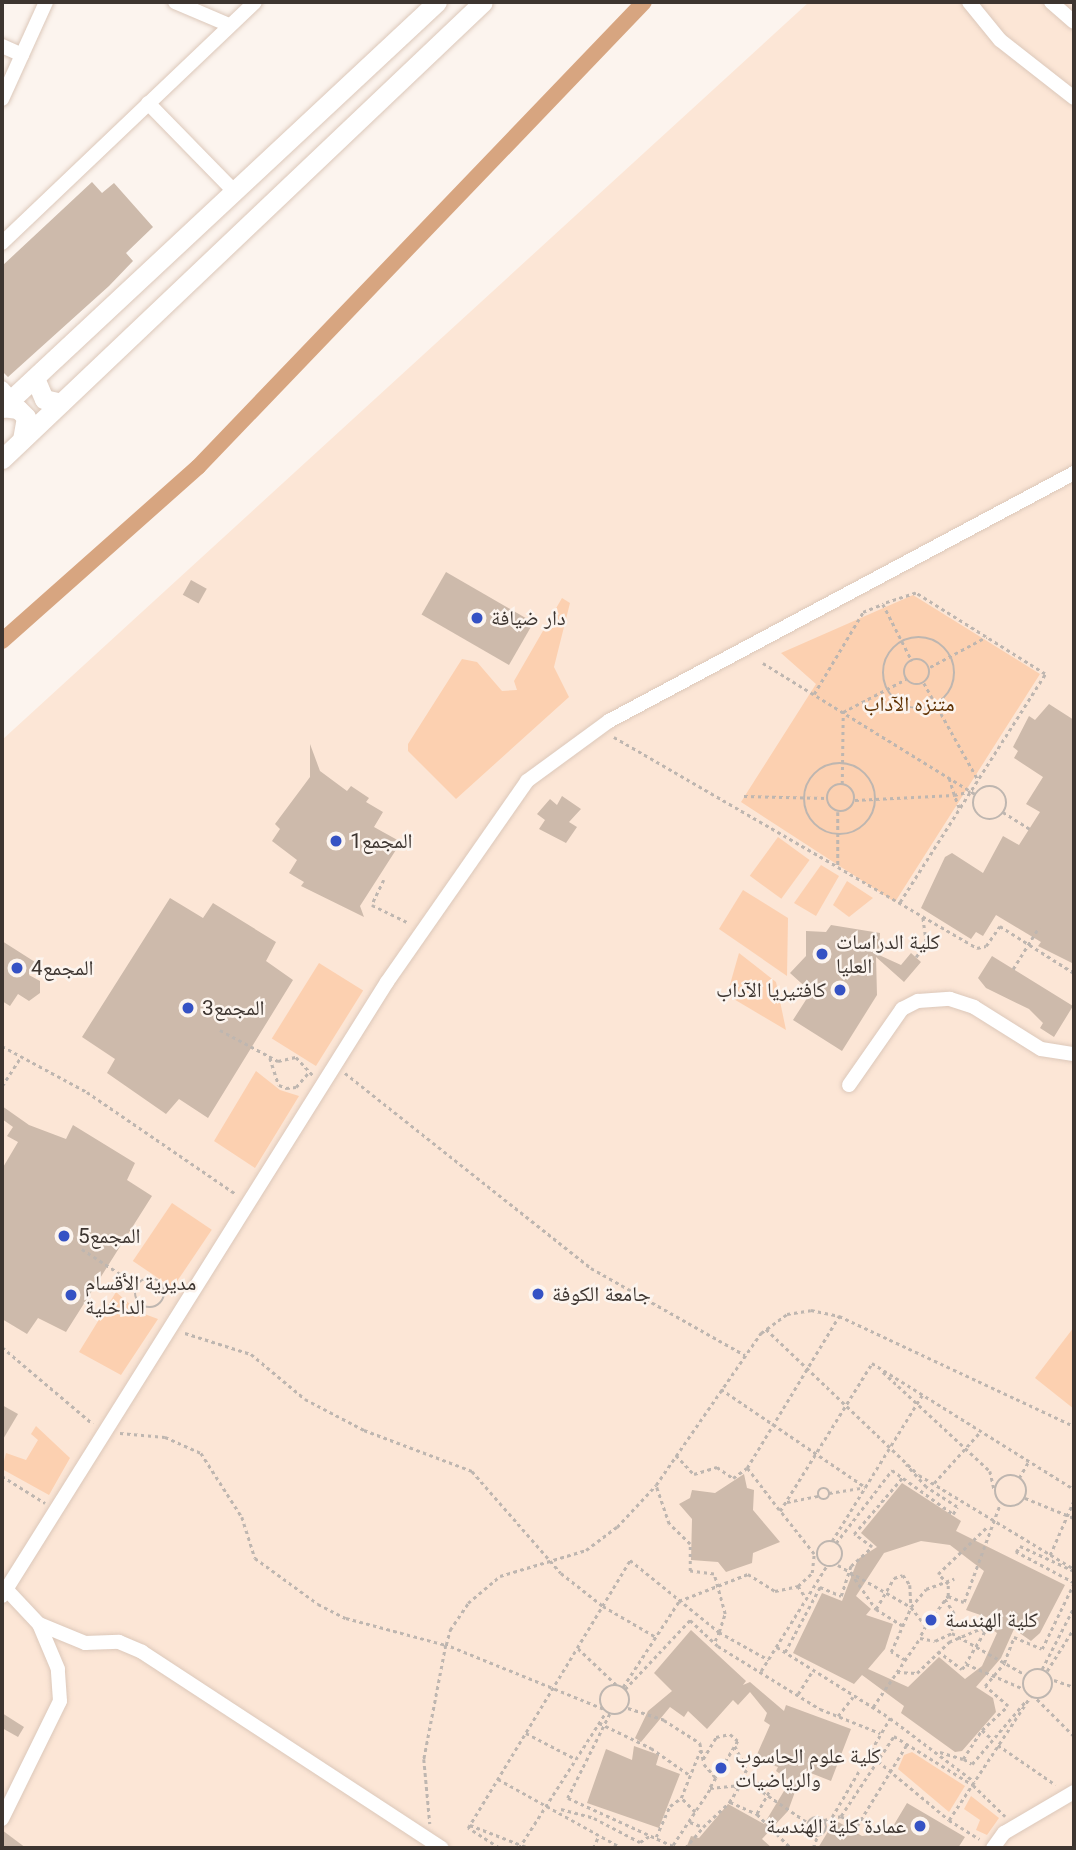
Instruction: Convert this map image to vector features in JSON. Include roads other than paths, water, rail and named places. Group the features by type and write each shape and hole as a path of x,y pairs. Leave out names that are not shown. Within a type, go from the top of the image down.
{"main road":[{"path":"2,459 483,2"},
{"path":"22,440 26,417 5,400 35,378 235,192 428,4"},
{"path":"35,378 44,399 61,404"}],"street":[{"path":"2,99 47,2"},
{"path":"175,2 229,25"},
{"path":"2,243 255,2"},
{"path":"969,2 1000,40 1074,97"},
{"path":"1051,2 1074,22"},
{"path":"2,46 22,55"},
{"path":"148,103 235,192"},
{"path":"440,1848 142,1652 119,1642 85,1643 39,1624 4,1592 101,1433 334,1065 493,824 527,781 559,754 609,721 1074,473"},
{"path":"849,1085 896,1017 918,1001 950,999 974,1007 1041,1049 1074,1054"},
{"path":"2,1819 60,1701 58,1669 39,1624"},
{"path":"993,1847 1016,1826 1072,1794"}],"waterway":[{"path":"2,641 198,467 644,2"}],"place":[{"name":"دار ضيافة","path":"477,618"},
{"name":"المجمع1","path":"336,841"},
{"name":"كلية الدراسات العليا","path":"822,954"},
{"name":"المجمع4","path":"17,968"},
{"name":"كافتيريا الآداب","path":"840,990"},
{"name":"المجمع3","path":"188,1008"},
{"name":"المجمع5","path":"64,1236"},
{"name":"جامعة الكوفة","path":"538,1294"},
{"name":"مديرية الأقسام الداخلية","path":"71,1295"},
{"name":"كلية الهندسة","path":"931,1620"},
{"name":"كلية علوم الحاسوب والرياضيات","path":"721,1768"},
{"name":"عمادة كلية الهندسة","path":"920,1826"}],"park label":[{"name":"متنزه الآداب","path":"909,704"}]}
